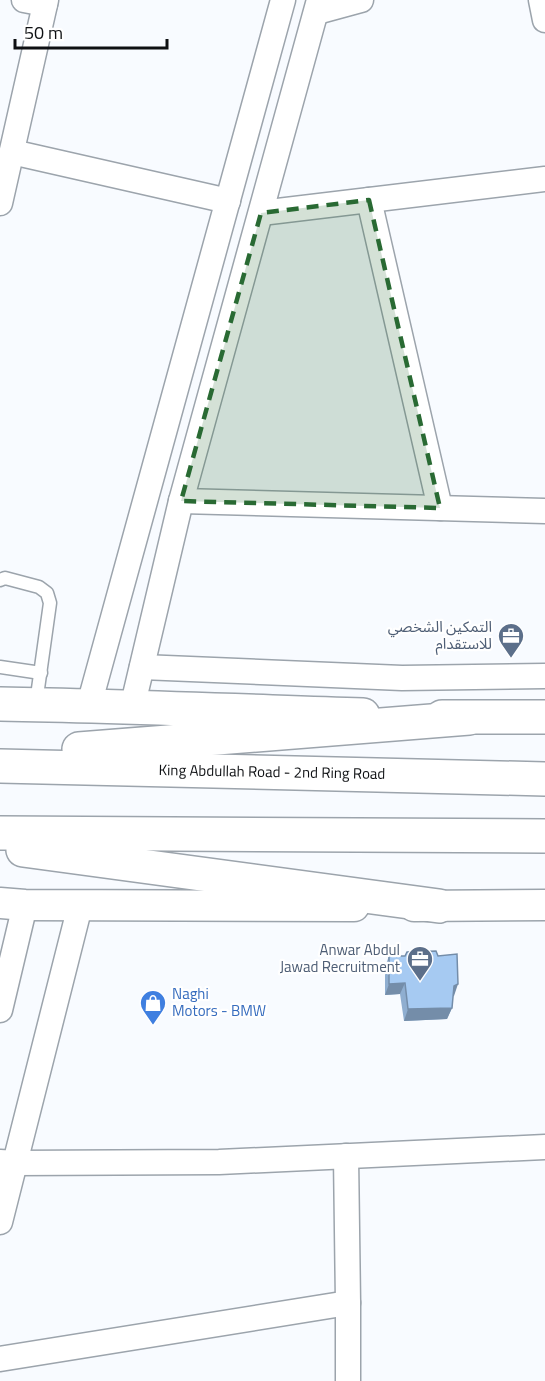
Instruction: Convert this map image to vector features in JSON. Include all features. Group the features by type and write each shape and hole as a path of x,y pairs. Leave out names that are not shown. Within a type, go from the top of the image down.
{"main road":[{"path":"0,704 469,718 545,717"},
{"path":"0,756 469,718"},
{"name":"King Abdullah Road - 2nd Ring Road","path":"0,766 545,779"},
{"path":"0,833 545,836"},
{"path":"0,847 439,906"}],"street":[{"path":"89,705 282,0"},
{"path":"132,708 181,501 318,6 361,0"},
{"path":"541,0 545,20"},
{"path":"0,203 12,152 38,1"},
{"path":"12,152 228,201"},
{"path":"261,213 545,179"},
{"path":"369,200 440,508"},
{"path":"181,501 545,511"},
{"path":"142,667 402,678 545,676"},
{"path":"0,1010 12,904 80,906 545,905"},
{"path":"0,1222 7,1163 80,906"},
{"path":"7,1163 219,1162 545,1147"},
{"path":"346,1156 348,1381"},
{"path":"0,1359 348,1303"}],"lane":[{"path":"0,579 5,578 39,586 47,593 50,603 36,704"},
{"path":"0,667 41,673"}],"highlighted area":[{"path":"369,200 440,508 181,501 261,213"}],"building":[{"path":"436,951 438,956 457,954 458,984 454,986 452,1008 408,1009 405,983 389,984 389,956 405,956 407,952"}],"place":[{"name":"التمكين الشخصي للاستقدام","path":"511,659"},
{"name":"Anwar Abdul Jawad Recruitment","path":"420,982"},
{"name":"Naghi Motors - BMW","path":"153,1026"}]}
